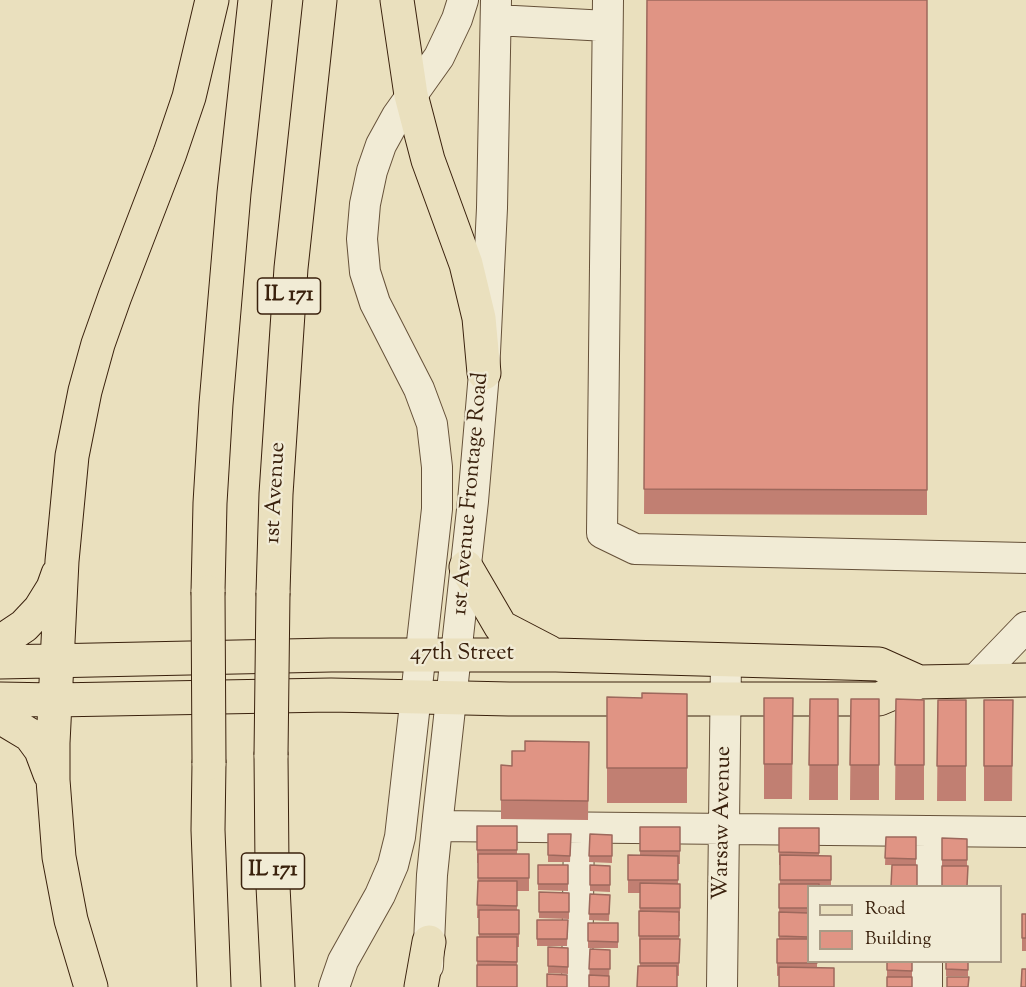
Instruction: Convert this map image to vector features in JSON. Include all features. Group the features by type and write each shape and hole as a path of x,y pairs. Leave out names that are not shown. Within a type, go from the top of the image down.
{"main road":[{"path":"91,987 70,920 61,867 53,780 62,561 72,456 85,391 115,296 189,97 212,0"},
{"name":"IL 171","path":"214,987 209,854 210,503 234,193 255,0"},
{"name":"1st Avenue","path":"278,987 272,866 271,755 276,494 291,268 320,0"},
{"path":"397,0 411,95 428,160 466,264 479,318 484,373"},
{"path":"0,642 24,626 40,609 53,588 62,561"},
{"path":"466,567 501,627 556,655"},
{"name":"47th Street","path":"0,662 419,654 556,655 879,664 920,682"},
{"name":"47th Street","path":"0,699 414,696 725,700 879,699 920,682 1026,680"},
{"path":"0,717 30,735 41,750 53,780"},
{"path":"421,987 429,942"}],"street":[{"name":"1st Avenue Frontage Road","path":"334,987 343,961 380,895 393,865 400,837 406,796 414,696 437,509 437,467 432,424 419,388 375,303 365,272 362,239 365,204 381,145 396,116 439,57 458,20 463,0"},
{"name":"1st Avenue Frontage Road","path":"428,987 437,826 466,567 484,373 489,278 496,10"},
{"path":"496,10 607,13 602,533 635,549 1026,558"},
{"path":"974,681 1026,627"},
{"name":"Warsaw Avenue","path":"722,987 726,660"},
{"path":"437,826 1026,832"},
{"path":"577,987 579,827"},
{"path":"928,831 928,885"},
{"path":"927,963 927,987"}],"building":[{"path":"647,0 927,0 927,490 644,489"},
{"path":"642,693 687,694 687,768 607,768 607,697 642,698"},
{"path":"764,698 793,698 792,764 764,764"},
{"path":"810,699 838,699 838,765 809,765"},
{"path":"851,699 879,699 879,765 850,765"},
{"path":"896,699 924,700 924,765 895,765"},
{"path":"938,700 966,700 966,766 937,766"},
{"path":"984,700 1013,700 1012,766 984,766"},
{"path":"525,741 589,742 588,801 501,800 501,765 512,766 512,751 525,751"},
{"path":"477,826 517,826 517,850 477,850"},
{"path":"640,827 680,827 680,851 640,851"},
{"path":"779,828 819,828 819,853 779,852"},
{"path":"548,834 571,834 570,856 548,855"},
{"path":"590,834 612,835 612,856 589,856"},
{"path":"886,837 916,837 916,859 885,858"},
{"path":"942,838 967,839 967,860 942,860"},
{"path":"478,854 529,854 529,878 478,878"},
{"path":"628,855 678,856 678,880 628,880"},
{"path":"780,855 831,856 831,880 780,880"},
{"path":"538,865 568,865 568,884 538,884"},
{"path":"590,865 610,866 610,885 590,885"},
{"path":"892,865 917,865 917,885 891,885"},
{"path":"942,866 968,866 967,885 942,885"},
{"path":"478,881 517,881 517,906 477,905"},
{"path":"640,883 680,884 680,908 640,908"},
{"path":"779,884 819,884 807,885 807,908 779,908"},
{"path":"539,892 569,893 569,912 539,912"},
{"path":"590,894 610,895 609,914 589,914"},
{"path":"479,910 519,910 519,934 479,934"},
{"path":"639,911 679,912 679,936 639,936"},
{"path":"779,912 807,913 807,937 779,936"},
{"path":"1022,914 1026,914 1026,938 1022,938"},
{"path":"537,920 568,920 567,939 537,939"},
{"path":"588,923 618,923 618,942 588,941"},
{"path":"477,937 517,937 517,962 477,961"},
{"path":"640,939 680,939 679,963 640,963"},
{"path":"777,939 807,939 807,963 777,963"},
{"path":"548,947 568,948 568,967 548,966"},
{"path":"590,949 610,950 610,969 589,969"},
{"path":"887,963 912,963 912,971 887,970"},
{"path":"946,963 968,963 968,970 946,969"},
{"path":"477,965 517,965 517,987 477,987"},
{"path":"638,966 677,966 677,987 637,987"},
{"path":"779,967 834,968 834,987 779,987"},
{"path":"1022,969 1026,969 1026,987 1021,987"},
{"path":"547,974 567,975 567,987 547,987"},
{"path":"589,975 609,976 609,987 589,987"},
{"path":"887,977 912,977 912,987 887,987"},
{"path":"947,977 969,977 968,987 947,987"}]}
